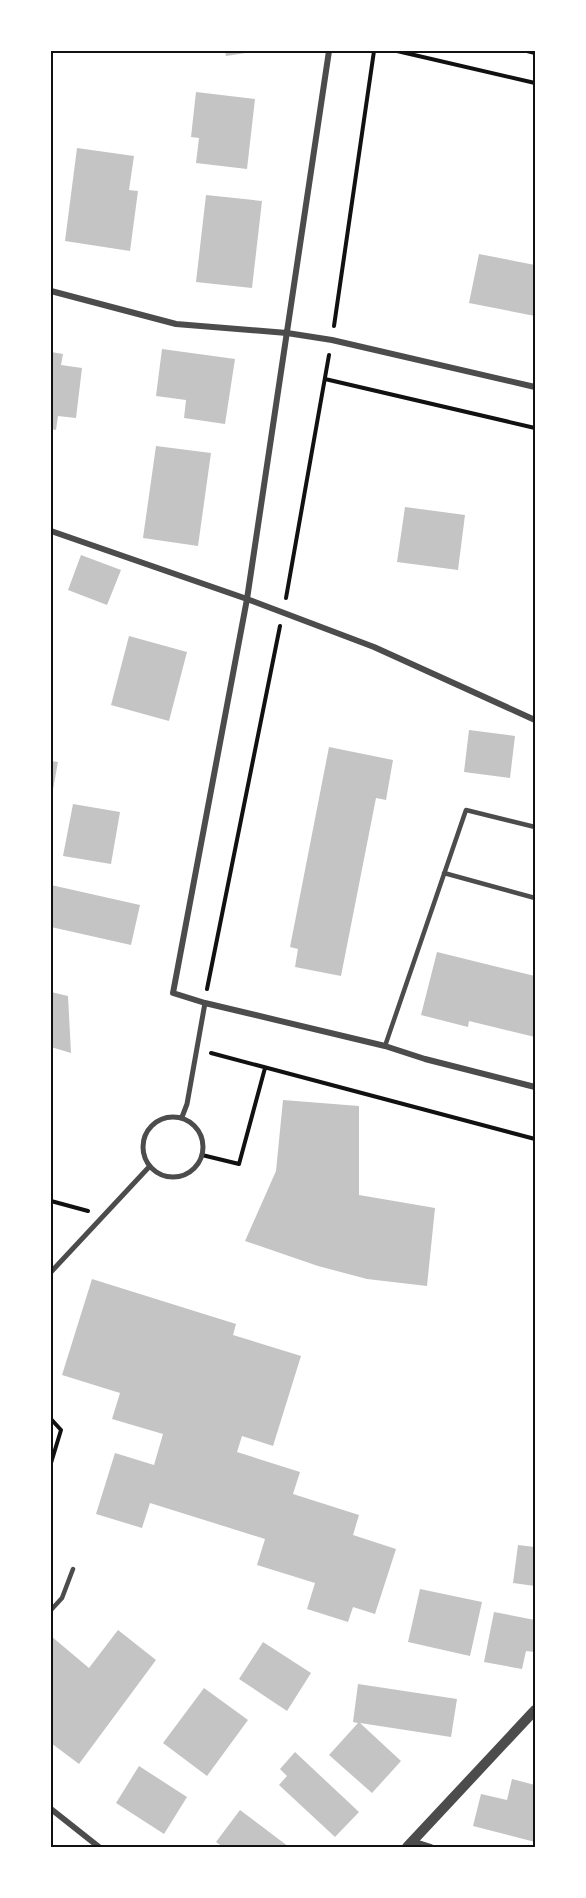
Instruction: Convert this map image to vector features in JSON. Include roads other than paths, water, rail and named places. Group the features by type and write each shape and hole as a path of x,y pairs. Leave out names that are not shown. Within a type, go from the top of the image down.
{"street":[{"path":"329,51 247,599 173,993 535,1087"},
{"path":"51,291 176,324 287,333 332,340 535,387"},
{"path":"51,531 247,599 374,647 535,720"},
{"path":"182,1117 187,1104 205,1003"},
{"path":"182,1117 197,1127 203,1140 202,1155 193,1170 182,1176 164,1176 149,1167 143,1155 144,1136 158,1119 182,1117"},
{"path":"51,1272 149,1167"},
{"path":"410,1844 535,1710"},
{"path":"51,1809 99,1847"},
{"path":"410,1844 431,1847"}],"lane":[{"path":"384,1046 466,810 535,827"},
{"path":"444,873 535,898"},
{"path":"51,1610 62,1598 73,1569"}]}
